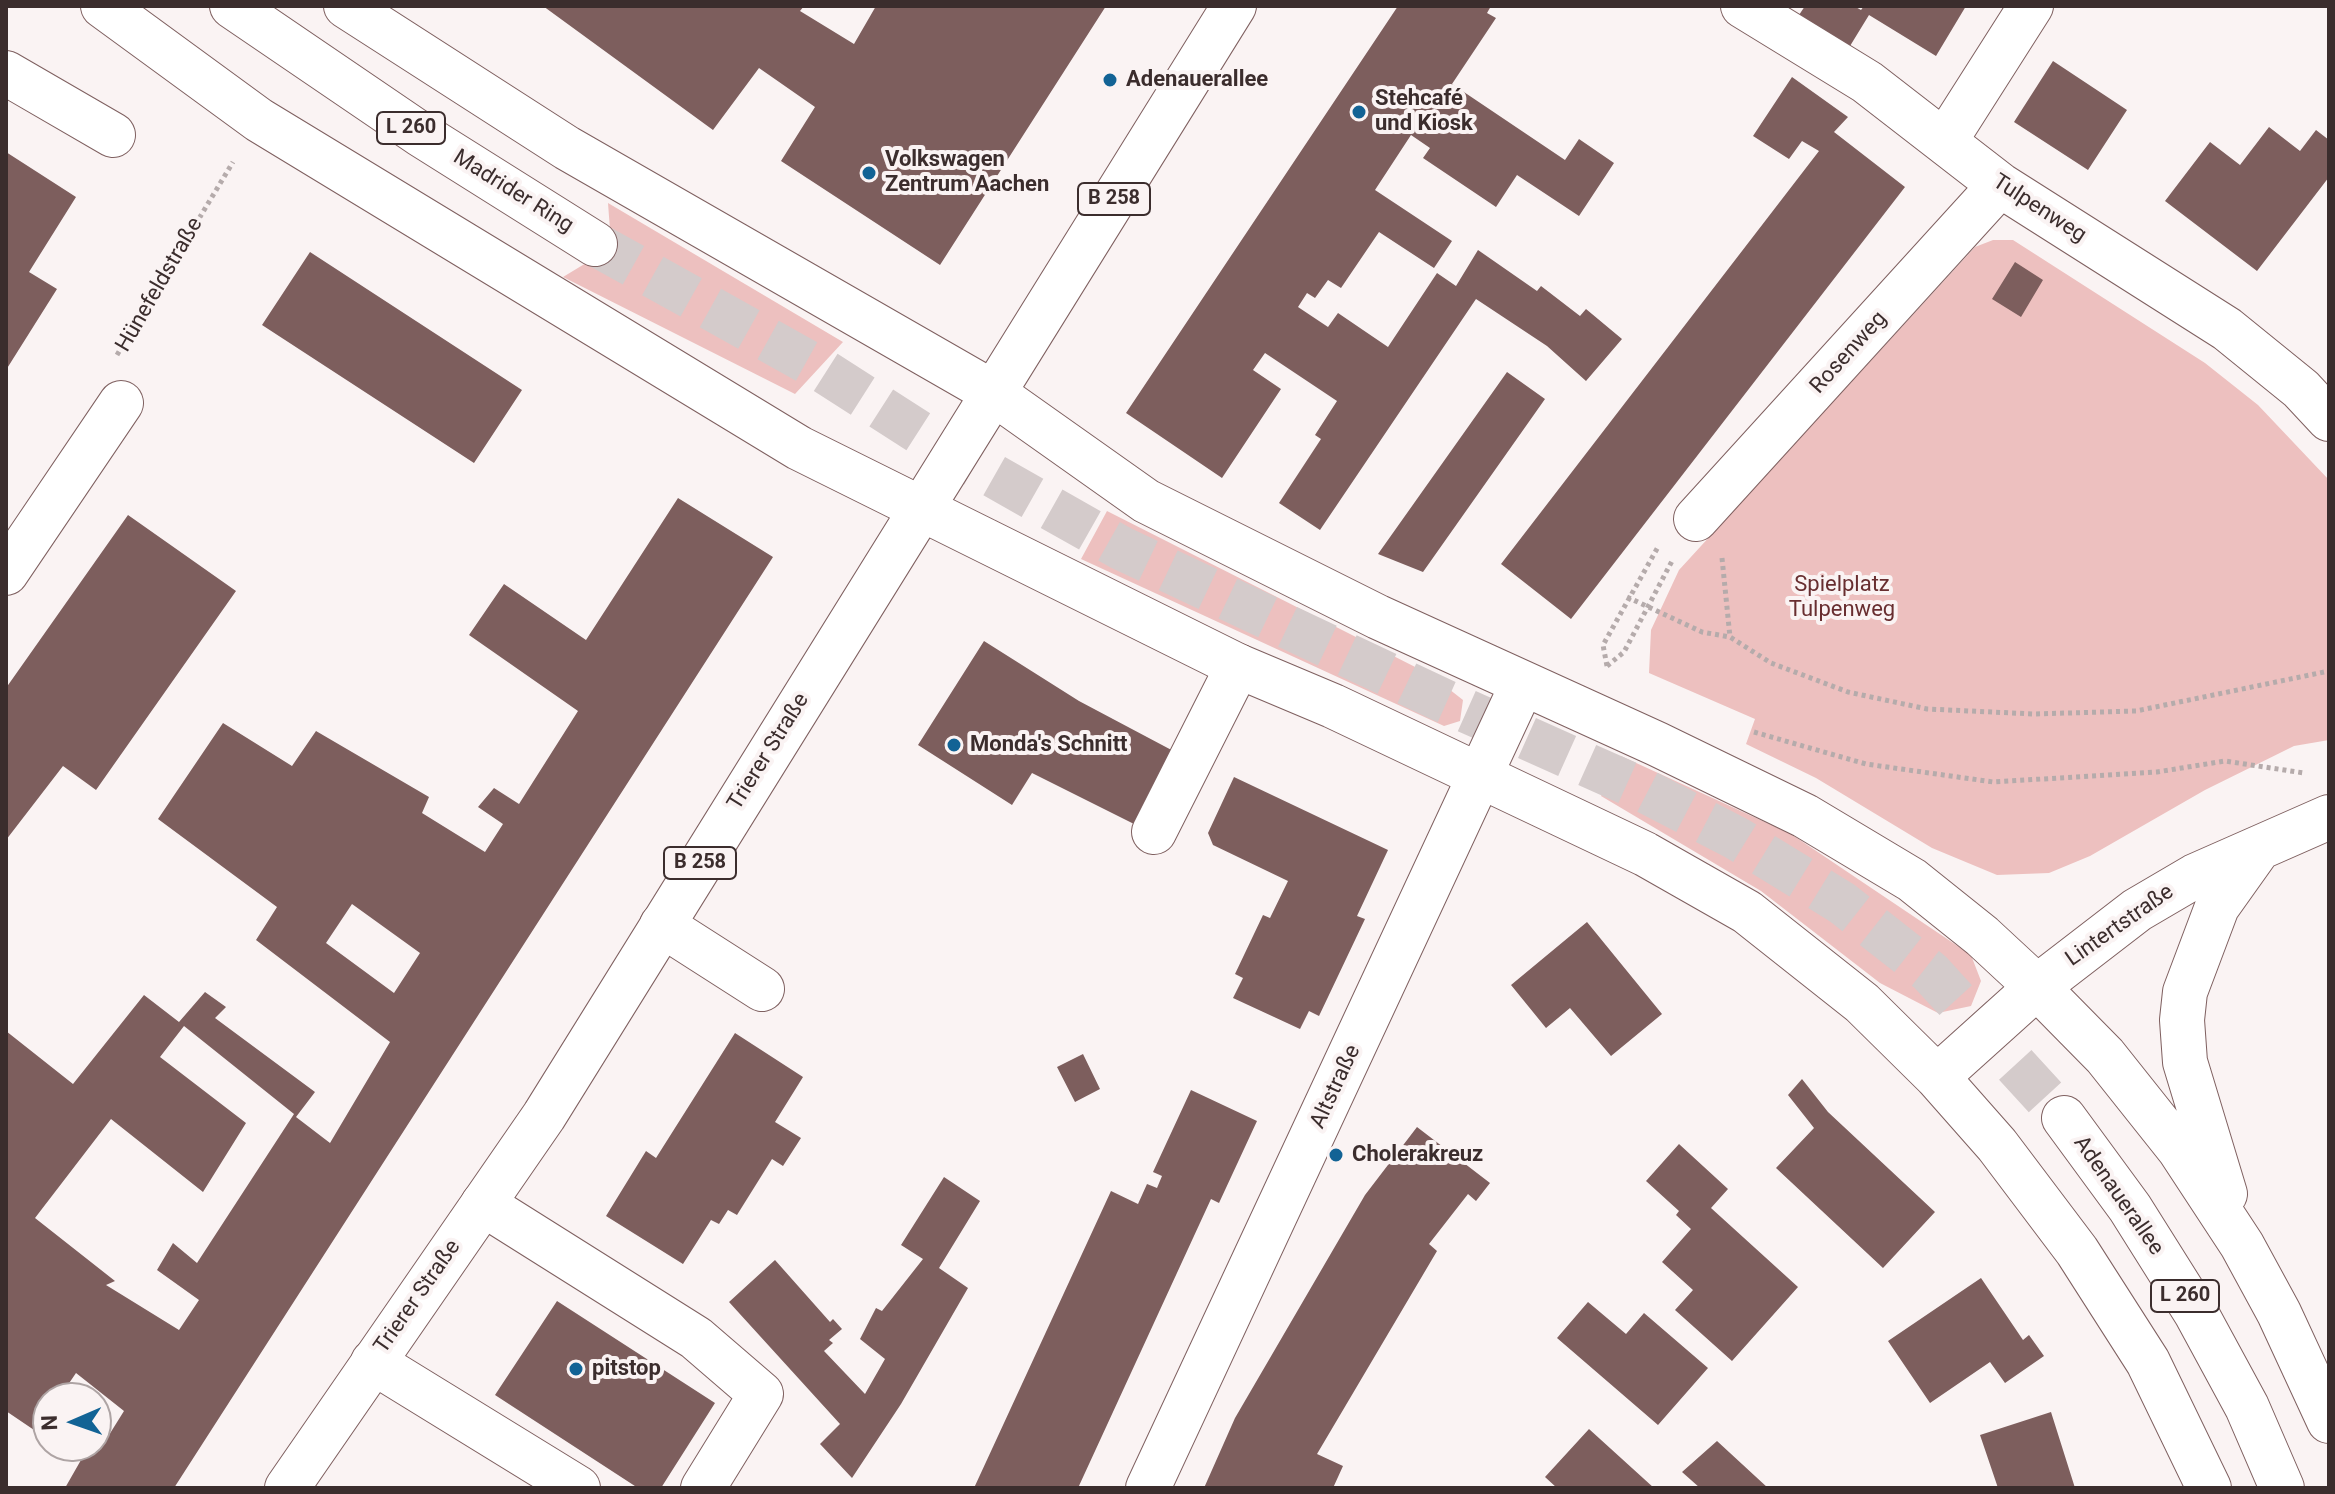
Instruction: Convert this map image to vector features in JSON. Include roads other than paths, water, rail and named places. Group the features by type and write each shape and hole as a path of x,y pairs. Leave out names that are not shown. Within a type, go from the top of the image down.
{"main road":[{"path":"103,6 259,120 760,426 919,510 1238,666 1482,775 1645,854 1747,912 1862,1003 1937,1077 1997,1145 2077,1251 2148,1362 2209,1488"},
{"name":"Madrider Ring","path":"232,6 420,134 595,244"},
{"path":"346,6 567,148 992,392 1146,501 1522,685 1657,744 1805,816 1912,880 1982,936 2037,987 2105,1056 2179,1149 2242,1245 2279,1313 2329,1421"},
{"name":"Trierer Straße","path":"287,1488 544,1116 1234,6"},
{"name":"Tulpenweg","path":"1743,6 1867,82 2000,185 2227,329 2301,389 2329,419"},
{"path":"1945,141 2031,6"},
{"path":"6,73 113,135"},
{"name":"Rosenweg","path":"1706,508 2000,185"},
{"path":"6,573 121,403"},
{"path":"1154,832 1238,666"},
{"name":"Altstraße","path":"1148,1488 1522,685"},
{"name":"Lintertstraße","path":"1937,1077 2037,987 2137,910 2195,876 2329,817"},
{"path":"2242,1245 2185,1062 2182,1020 2185,992 2217,907 2261,846"},
{"path":"662,925 762,989"},
{"name":"Adenauerallee","path":"2064,1118 2130,1208 2196,1313 2247,1407 2282,1488"},
{"path":"483,1204 696,1338 761,1394 703,1488"},
{"path":"373,1362 578,1488"}],"tunnel":[{"path":"595,244 822,370 939,445 1121,548 1442,700 1641,789 1736,838 1842,903 1930,972 2064,1118"}],"place":[{"name":"Adenauerallee","path":"1110,80"},
{"name":"Stehcafé und Kiosk","path":"1359,112"},
{"name":"Volkswagen Zentrum Aachen","path":"869,173"},
{"name":"Monda's Schnitt","path":"954,745"},
{"name":"Cholerakreuz","path":"1336,1155"},
{"name":"pitstop","path":"576,1369"}],"park label":[{"name":"Spielplatz Tulpenweg","path":"1842,598"}]}
